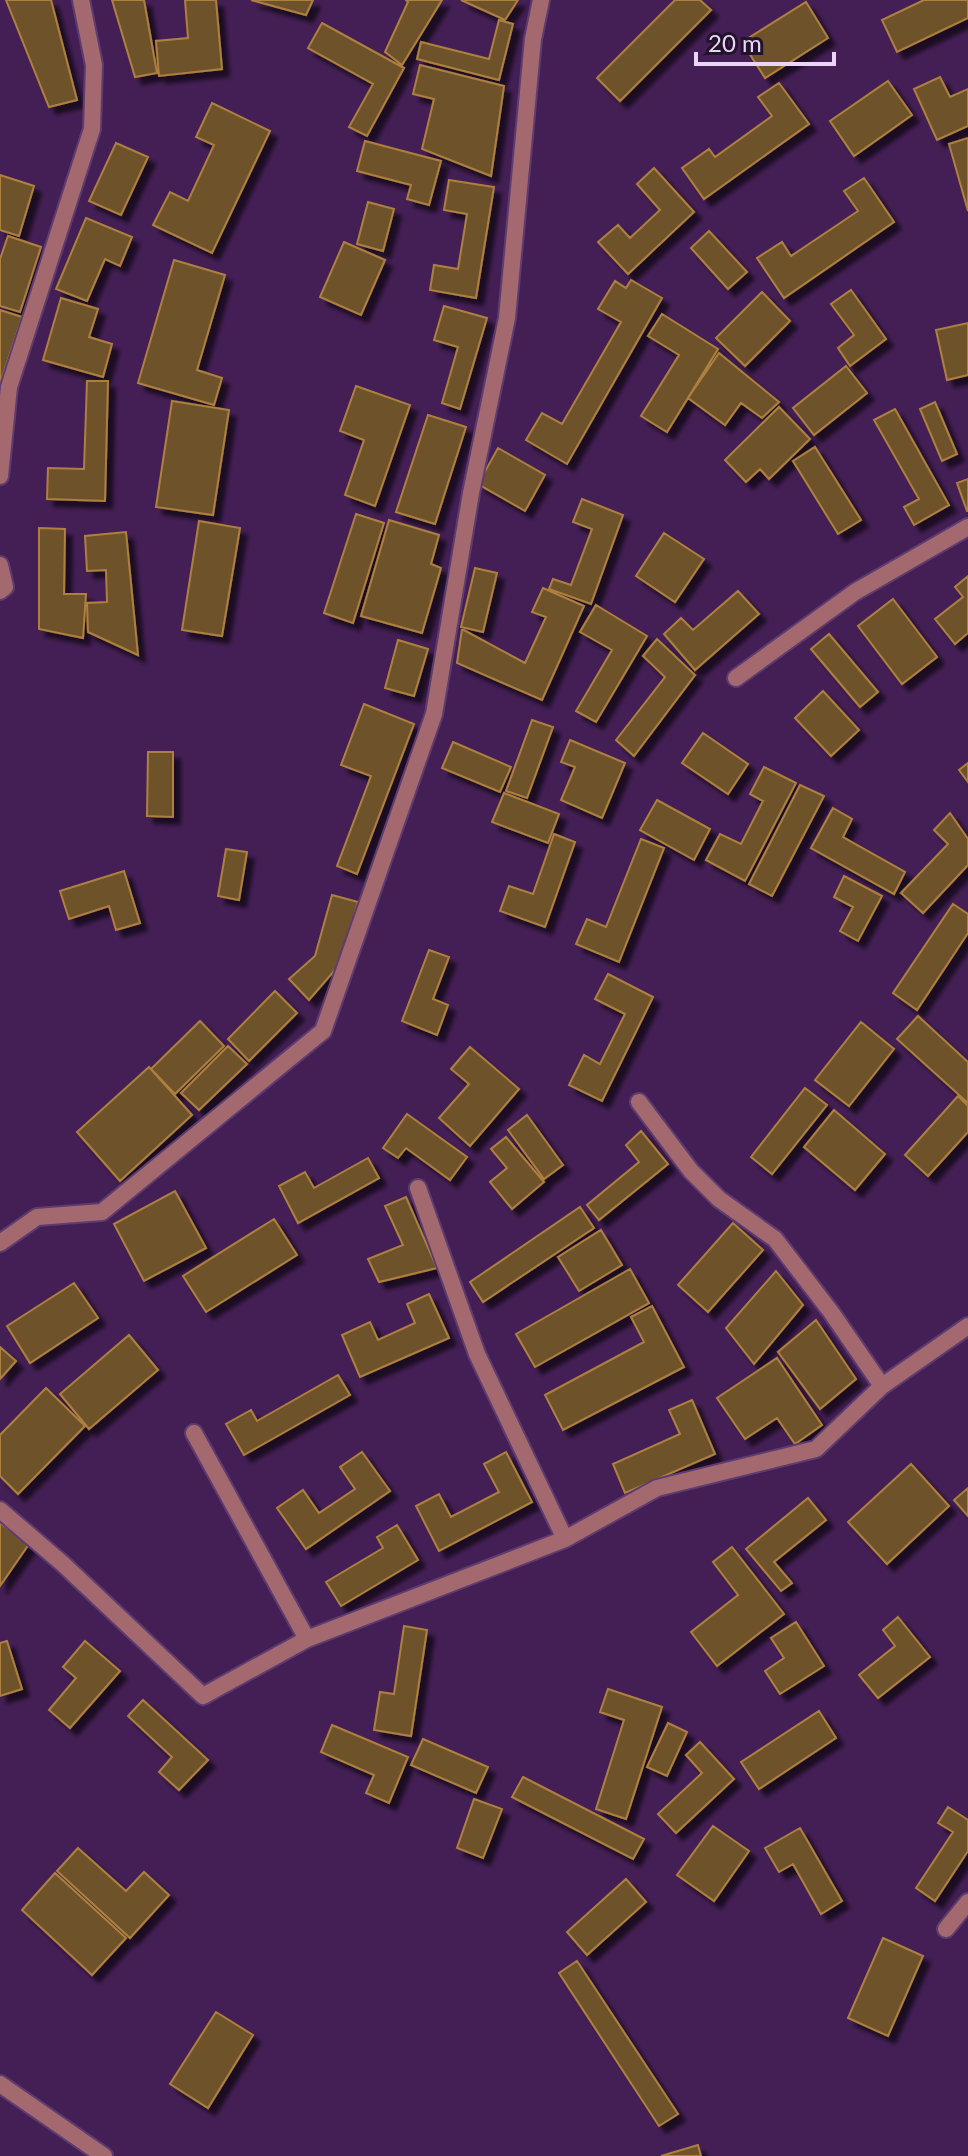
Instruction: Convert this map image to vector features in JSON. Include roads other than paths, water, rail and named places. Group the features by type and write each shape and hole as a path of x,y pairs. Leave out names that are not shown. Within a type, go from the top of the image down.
{"street":[{"path":"0,476 9,387 92,129 94,65 81,0"},
{"path":"0,1243 37,1217 102,1212 323,1031 434,714 471,493 507,318 533,39 541,0"},
{"path":"736,678 855,592 968,527"},
{"path":"0,565 5,587 0,591"},
{"path":"639,1102 700,1181 719,1199 775,1239 882,1386"},
{"path":"418,1188 477,1354 565,1539"},
{"path":"0,1510 63,1564 203,1696 307,1639 565,1539 657,1488 816,1449 882,1386 968,1326"},
{"path":"194,1433 307,1639"},
{"path":"946,1929 968,1902"},
{"path":"0,2084 104,2156"}]}
